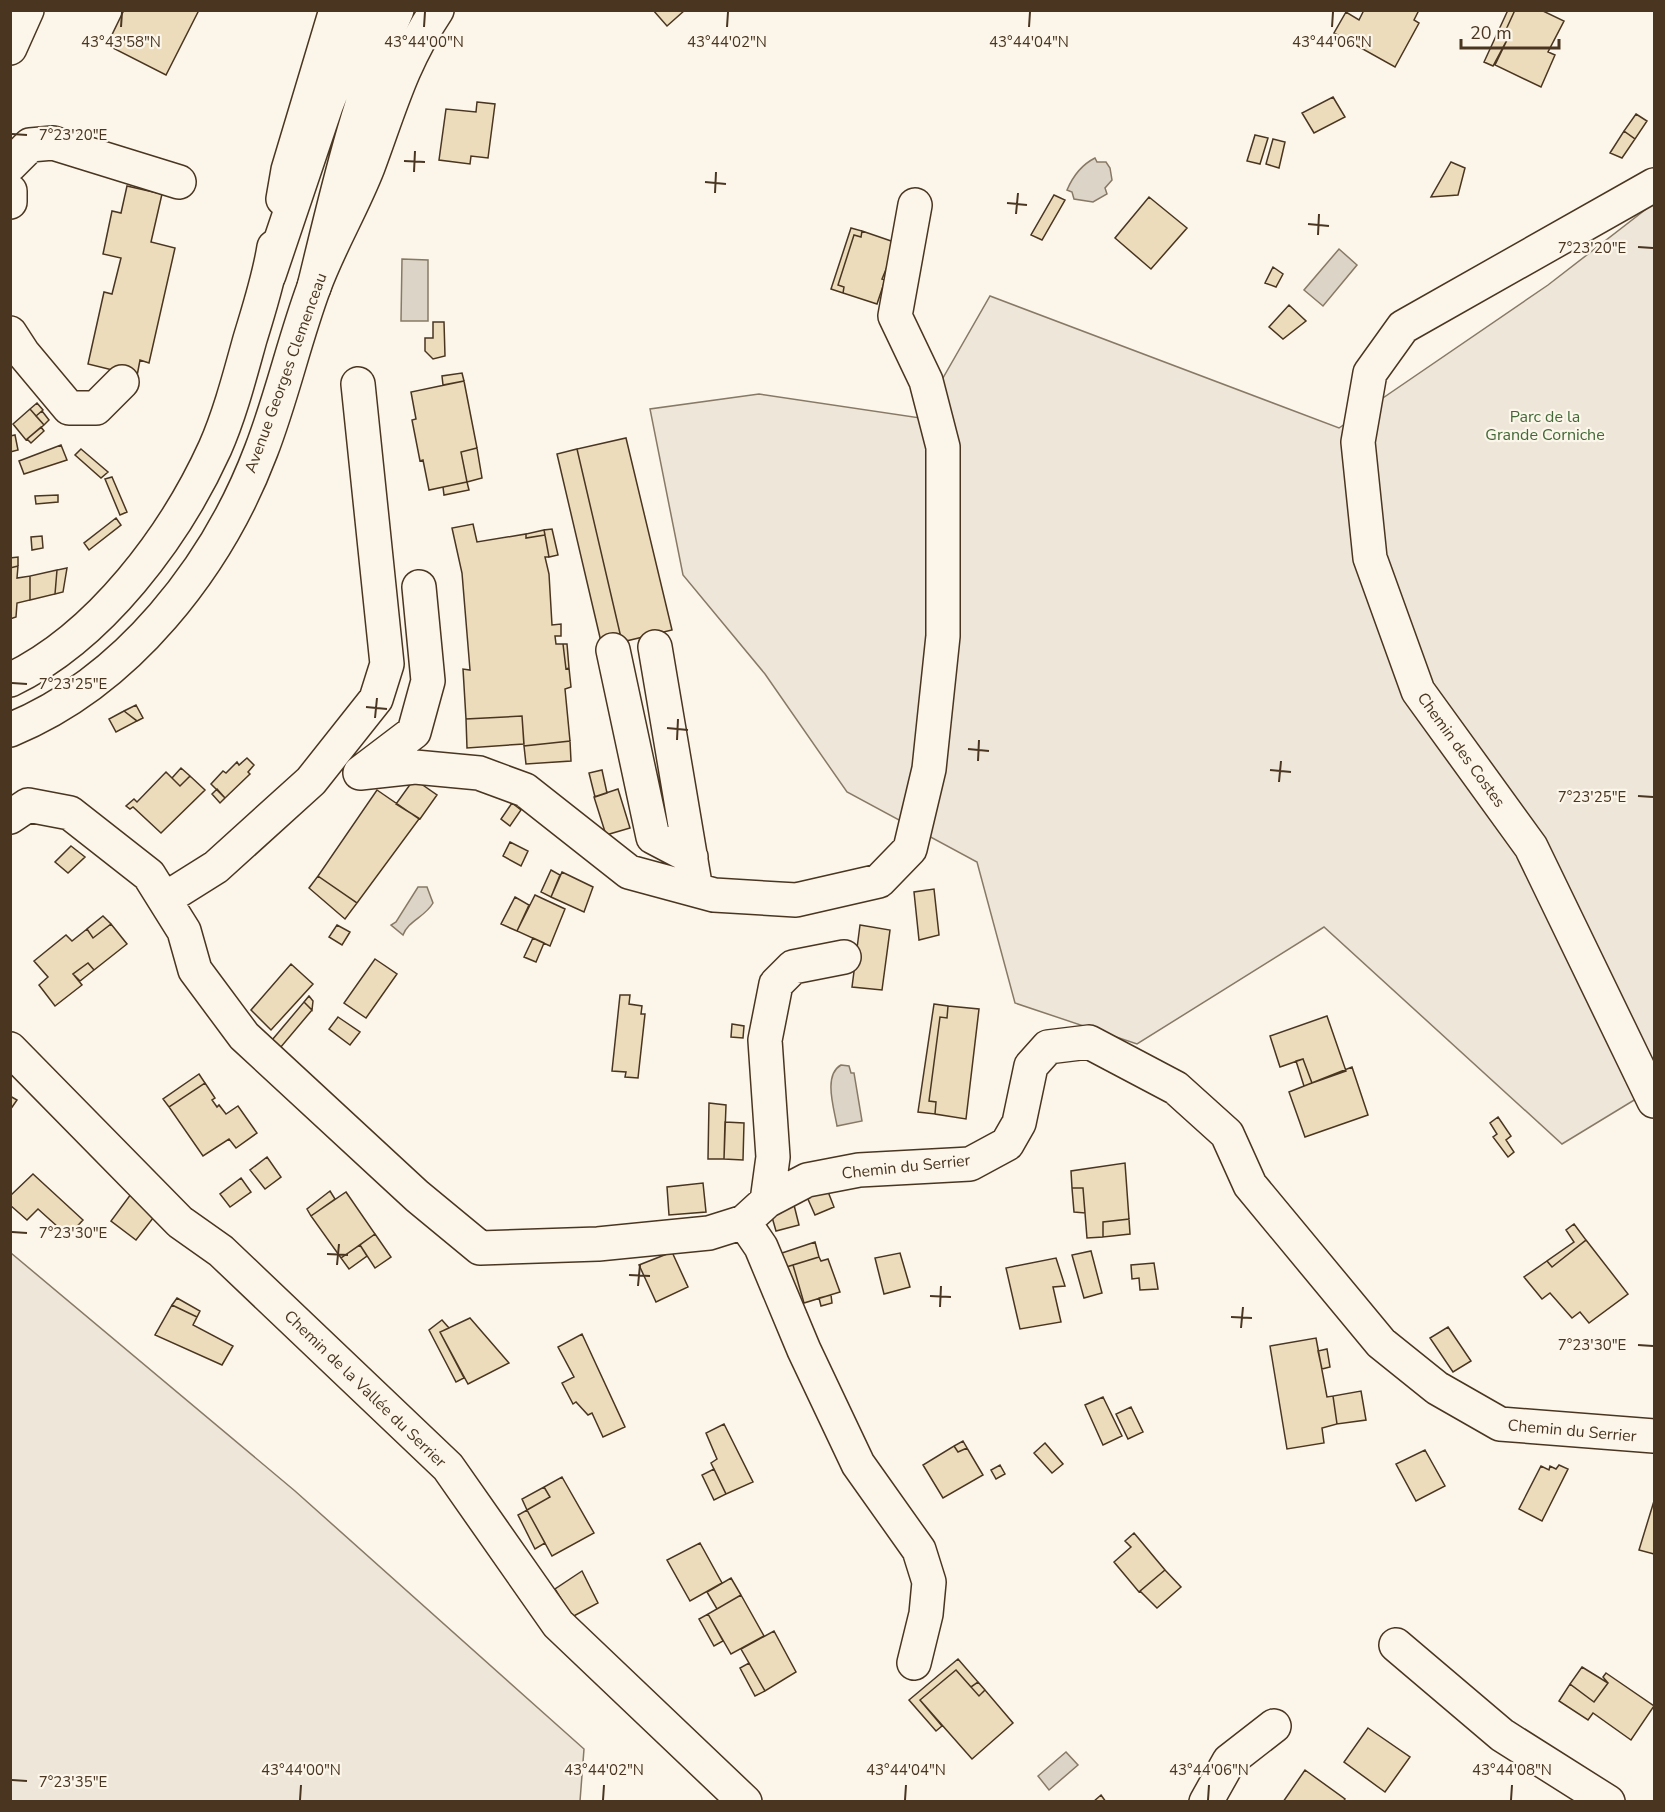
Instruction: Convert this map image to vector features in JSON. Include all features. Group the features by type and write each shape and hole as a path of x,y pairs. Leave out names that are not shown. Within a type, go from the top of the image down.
{"main road":[{"path":"10,48 27,10"},
{"path":"269,274 288,170 336,10"},
{"path":"10,680 57,651 94,621 161,542 192,495 216,446 269,274 326,106 364,10"},
{"path":"314,287 346,156 376,58 397,10"},
{"name":"Avenue Georges Clemenceau","path":"10,730 43,716 99,676 134,646 171,608 202,567 261,453 314,287 367,168 390,99 407,59 437,10"},
{"path":"10,165 30,145 53,143 179,182"},
{"name":"Chemin des Costes","path":"1654,185 1403,327 1370,373 1358,442 1370,558 1418,691 1531,847 1654,1101"},
{"path":"10,191 10,202"},
{"path":"311,782 360,773 415,767 479,773 525,790 629,872 714,895 796,900 879,881 910,849 929,769 943,636 943,447 926,381 895,316 915,205"},
{"path":"10,333 23,353 69,408 96,408 122,382"},
{"path":"10,817 28,805 70,813 149,875 165,899 216,867 311,782 376,699 387,664 358,384"},
{"path":"360,773 414,732 428,681 419,587"},
{"path":"656,647 696,890"},
{"path":"613,650 653,837 691,857"},
{"name":"Chemin du Serrier","path":"165,899 184,931 195,970 244,1036 417,1196 480,1248 598,1244 709,1233 755,1212 807,1180 859,1170 970,1164 1007,1144 1019,1124 1030,1066 1048,1047 1089,1042 1176,1088 1227,1134 1250,1185 1381,1343 1437,1388 1500,1424 1654,1436"},
{"path":"844,957 793,966 776,984 765,1040 773,1157 755,1212 761,1247 804,1350 858,1464 919,1550 928,1582 926,1614 914,1664"},
{"name":"Chemin de la Vallée du Serrier","path":"10,1049 180,1222 221,1251 448,1467 558,1624 745,1802"},
{"path":"1396,1645 1502,1735 1608,1802"},
{"path":"1206,1802 1229,1761 1274,1726"}],"green space":[{"name":"Parc de la Grande Corniche","path":"1654,203 1654,1088 1562,1144 1324,927 1137,1044 1015,1003 977,862 847,792 765,674 683,575 650,409 759,394 920,418 990,296 1339,428 1548,285"},
{"path":"11,1253 295,1491 584,1749 580,1801 11,1801"}],"shaded area":[{"path":"1095,158 1097,162 1106,162 1110,168 1112,180 1105,188 1107,194 1093,202 1074,199 1072,192 1067,190 1069,185 1082,168"},
{"path":"1339,249 1357,265 1323,306 1304,290"},
{"path":"402,259 428,260 428,321 401,321"},
{"path":"418,887 427,887 433,903 405,930 403,935 391,925 396,922"},
{"path":"841,1065 849,1066 851,1073 854,1073 862,1121 837,1126 831,1084 832,1076"},
{"path":"1066,1752 1078,1765 1049,1790 1038,1776"}],"building":[{"path":"124,10 199,10 166,75 107,45"},
{"path":"653,10 685,10 667,26"},
{"path":"1364,10 1419,10 1414,20 1419,23 1395,67 1334,33 1346,12 1359,20"},
{"path":"1508,10 1515,10 1504,34 1509,36 1493,66 1484,62"},
{"path":"1515,10 1541,10 1564,21 1548,52 1555,55 1541,87 1495,65 1509,36 1504,34"},
{"path":"1333,97 1345,117 1314,133 1302,113"},
{"path":"477,102 495,104 488,158 471,156 470,164 439,160 446,109 476,112"},
{"path":"1636,114 1647,121 1635,139 1624,131"},
{"path":"1624,131 1635,139 1622,158 1610,153"},
{"path":"1255,135 1268,138 1260,164 1247,161"},
{"path":"1273,139 1285,142 1279,168 1266,164"},
{"path":"1451,162 1465,168 1458,195 1431,197"},
{"path":"127,186 162,194 151,242 175,248 149,363 140,360 137,376 88,364 104,292 112,294 121,258 103,254 112,211 121,213"},
{"path":"1054,195 1065,200 1042,240 1031,235"},
{"path":"1149,197 1187,228 1151,269 1115,238"},
{"path":"851,228 862,231 861,237 854,235 838,285 844,287 843,293 831,289"},
{"path":"862,231 897,243 882,279 885,280 877,304 843,293 844,287 838,285 854,235 861,237"},
{"path":"1273,267 1283,274 1276,287 1265,283"},
{"path":"1289,305 1306,321 1283,339 1269,327"},
{"path":"433,322 444,322 445,356 433,359 425,351 425,338 433,338"},
{"path":"462,373 464,381 443,385 442,376"},
{"path":"464,381 477,448 461,452 467,482 429,490 423,460 420,461 412,420 416,419 411,392"},
{"path":"37,403 43,410 36,416 30,409"},
{"path":"30,409 44,425 26,440 13,424"},
{"path":"42,411 49,420 44,425 36,416"},
{"path":"41,427 44,431 31,443 27,439"},
{"path":"15,435 18,450 10,452 10,436"},
{"path":"626,438 672,630 622,642 577,449"},
{"path":"61,445 67,460 24,474 19,461"},
{"path":"477,448 482,478 467,482 461,452"},
{"path":"81,449 108,472 101,478 75,455"},
{"path":"577,449 622,642 602,646 557,454"},
{"path":"112,477 127,512 120,515 105,479"},
{"path":"467,482 469,490 444,495 443,487"},
{"path":"58,495 58,502 36,504 35,496"},
{"path":"116,518 121,525 89,550 84,543"},
{"path":"473,524 477,542 526,534 526,538 545,535 549,557 545,557 549,574 552,625 561,624 561,636 555,636 556,644 563,644 566,669 569,668 571,687 565,689 570,741 524,746 522,716 466,719 463,669 470,670 462,573 452,528"},
{"path":"552,529 558,555 549,557 544,530"},
{"path":"544,530 545,535 526,538 526,534"},
{"path":"42,536 43,548 32,550 31,537"},
{"path":"18,557 18,566 10,568 10,558"},
{"path":"18,566 17,578 30,576 30,600 17,603 16,617 10,619 10,568"},
{"path":"67,568 63,592 55,594 57,570"},
{"path":"57,570 55,594 30,600 30,576"},
{"path":"563,644 567,644 569,668 566,669"},
{"path":"136,705 143,718 137,721 124,711"},
{"path":"124,711 137,721 116,732 109,719"},
{"path":"522,716 524,744 467,748 466,719"},
{"path":"570,741 571,761 526,764 524,746"},
{"path":"247,758 254,765 248,772 250,774 225,798 211,784 223,771 226,773 237,762 239,765"},
{"path":"181,768 190,776 180,786 172,778"},
{"path":"602,770 607,793 595,797 589,773"},
{"path":"166,772 180,786 190,776 205,790 161,833 133,807 130,809 126,806 134,799 137,802"},
{"path":"414,779 437,795 420,819 396,804"},
{"path":"217,789 225,798 220,803 212,794"},
{"path":"618,789 630,828 606,835 594,797"},
{"path":"377,790 419,819 357,903 318,876"},
{"path":"512,803 521,810 510,826 501,819"},
{"path":"510,842 528,851 521,866 503,856"},
{"path":"71,846 85,857 68,873 55,862"},
{"path":"551,870 560,875 551,897 541,892"},
{"path":"562,872 593,887 584,912 551,897"},
{"path":"318,876 357,903 345,919 309,888"},
{"path":"934,889 939,935 919,940 914,892"},
{"path":"535,895 565,909 550,946 517,931"},
{"path":"515,897 529,905 517,931 501,924"},
{"path":"103,916 111,924 93,938 87,929"},
{"path":"111,924 127,944 94,970 88,963 73,974 82,985 55,1006 39,985 48,977 34,961 66,935 72,941 87,929 93,938"},
{"path":"337,925 350,932 342,945 329,937"},
{"path":"860,925 890,930 882,990 852,987"},
{"path":"533,938 544,943 536,962 524,957"},
{"path":"375,959 397,974 366,1018 344,1003"},
{"path":"88,963 94,970 80,981 73,974"},
{"path":"291,964 313,984 271,1030 251,1010"},
{"path":"620,995 630,995 629,1004 642,1006 641,1014 645,1014 638,1078 625,1077 626,1072 612,1071"},
{"path":"309,996 313,1001 312,1010 304,1002"},
{"path":"304,1002 312,1010 275,1054 267,1046"},
{"path":"934,1004 948,1006 947,1018 940,1017 929,1101 936,1102 935,1114 918,1112"},
{"path":"948,1006 979,1009 966,1119 935,1114 936,1102 929,1101 940,1017 947,1018"},
{"path":"1327,1016 1346,1071 1312,1083 1303,1059 1280,1067 1270,1036"},
{"path":"338,1017 360,1032 350,1045 329,1029"},
{"path":"732,1024 744,1026 743,1038 731,1037"},
{"path":"1303,1059 1312,1083 1304,1086 1296,1061"},
{"path":"1352,1067 1368,1115 1305,1137 1289,1092"},
{"path":"199,1074 205,1083 169,1107 163,1099"},
{"path":"205,1083 215,1098 212,1100 217,1107 219,1105 226,1114 238,1106 257,1133 236,1148 229,1139 203,1156 169,1107"},
{"path":"10,1096 17,1100 10,1110"},
{"path":"709,1103 726,1105 724,1159 708,1159"},
{"path":"1498,1117 1511,1136 1506,1140 1514,1152 1508,1157 1493,1137 1497,1134 1490,1123"},
{"path":"725,1122 744,1123 743,1160 724,1159"},
{"path":"267,1157 281,1177 265,1189 250,1170"},
{"path":"1125,1163 1129,1219 1103,1222 1103,1237 1087,1238 1083,1188 1072,1188 1071,1171"},
{"path":"33,1174 83,1220 68,1236 38,1209 27,1220 10,1205 10,1196"},
{"path":"241,1178 251,1192 230,1207 220,1194"},
{"path":"703,1183 706,1212 669,1215 667,1187"},
{"path":"1072,1188 1083,1188 1085,1213 1074,1212"},
{"path":"827,1189 834,1207 815,1215 807,1197"},
{"path":"330,1191 335,1199 311,1216 307,1209"},
{"path":"346,1192 375,1234 341,1258 311,1216"},
{"path":"131,1194 157,1213 136,1240 111,1221"},
{"path":"794,1205 799,1225 776,1231 770,1210"},
{"path":"1129,1219 1130,1234 1103,1237 1103,1222"},
{"path":"1574,1224 1586,1240 1552,1267 1547,1261 1574,1242 1566,1230"},
{"path":"375,1234 391,1257 375,1268 360,1245"},
{"path":"1586,1240 1628,1294 1589,1323 1580,1312 1572,1318 1550,1293 1542,1299 1524,1277 1547,1261 1552,1267"},
{"path":"815,1242 819,1257 783,1268 779,1254"},
{"path":"360,1245 367,1256 349,1269 341,1258"},
{"path":"1091,1251 1102,1293 1084,1298 1072,1255"},
{"path":"672,1252 688,1287 656,1302 639,1265"},
{"path":"900,1253 910,1287 884,1294 875,1258"},
{"path":"819,1257 821,1261 828,1259 840,1292 804,1303 793,1265"},
{"path":"1056,1258 1065,1286 1053,1287 1061,1322 1020,1329 1006,1268"},
{"path":"1154,1263 1158,1289 1140,1290 1139,1278 1132,1279 1131,1265"},
{"path":"793,1265 804,1303 795,1306 783,1268"},
{"path":"831,1295 832,1303 821,1306 819,1298"},
{"path":"177,1298 200,1311 197,1317 172,1305"},
{"path":"172,1305 197,1317 193,1325 233,1346 222,1365 155,1335"},
{"path":"470,1318 509,1363 468,1384 440,1332"},
{"path":"442,1320 449,1328 440,1332 464,1378 456,1382 429,1330"},
{"path":"1448,1327 1471,1361 1453,1372 1430,1338"},
{"path":"582,1334 625,1427 603,1437 592,1413 588,1415 576,1402 573,1404 562,1383 574,1377 558,1347"},
{"path":"1316,1338 1327,1397 1333,1396 1337,1424 1322,1428 1324,1443 1287,1449 1270,1346"},
{"path":"1327,1349 1330,1367 1322,1369 1318,1351"},
{"path":"1361,1391 1366,1420 1337,1424 1333,1396"},
{"path":"1103,1397 1122,1436 1103,1445 1085,1405"},
{"path":"1131,1407 1143,1432 1128,1439 1116,1414"},
{"path":"724,1424 753,1482 726,1494 711,1463 717,1459 706,1433"},
{"path":"963,1441 967,1448 958,1452 954,1446"},
{"path":"1045,1443 1063,1464 1052,1473 1034,1453"},
{"path":"954,1446 958,1452 967,1448 983,1475 943,1498 923,1465"},
{"path":"1425,1450 1445,1486 1416,1501 1396,1464"},
{"path":"1000,1465 1005,1474 996,1479 991,1470"},
{"path":"1559,1465 1568,1469 1542,1521 1519,1509 1541,1466 1549,1470 1550,1466 1556,1469"},
{"path":"714,1469 726,1494 714,1500 702,1475"},
{"path":"562,1477 594,1533 552,1556 527,1510 550,1497 544,1487"},
{"path":"544,1487 550,1497 527,1510 522,1499"},
{"path":"1654,1501 1654,1554 1639,1550"},
{"path":"527,1510 545,1543 535,1549 518,1515"},
{"path":"1134,1533 1165,1570 1139,1592 1114,1562 1131,1547 1125,1541"},
{"path":"700,1543 722,1583 690,1601 667,1560"},
{"path":"1165,1570 1181,1587 1157,1608 1140,1591"},
{"path":"582,1571 598,1603 572,1617 555,1589"},
{"path":"731,1578 741,1595 717,1609 707,1592"},
{"path":"741,1595 764,1636 731,1654 708,1614"},
{"path":"708,1614 723,1641 714,1646 699,1619"},
{"path":"774,1631 796,1672 765,1691 741,1649"},
{"path":"958,1659 978,1682 971,1687 956,1670 920,1700 942,1726 936,1731 909,1700"},
{"path":"749,1663 765,1691 755,1696 740,1668"},
{"path":"1582,1667 1608,1683 1594,1702 1570,1684"},
{"path":"956,1670 979,1696 985,1690 1013,1723 972,1759 920,1700"},
{"path":"1606,1673 1654,1706 1631,1740 1593,1713 1588,1720 1559,1701 1570,1684 1594,1702 1608,1683 1603,1677"},
{"path":"978,1682 985,1690 979,1696 971,1687"},
{"path":"1368,1728 1410,1757 1385,1792 1344,1762"},
{"path":"1305,1770 1345,1799 1343,1802 1283,1802"},
{"path":"1101,1795 1106,1802 1093,1802"}]}
